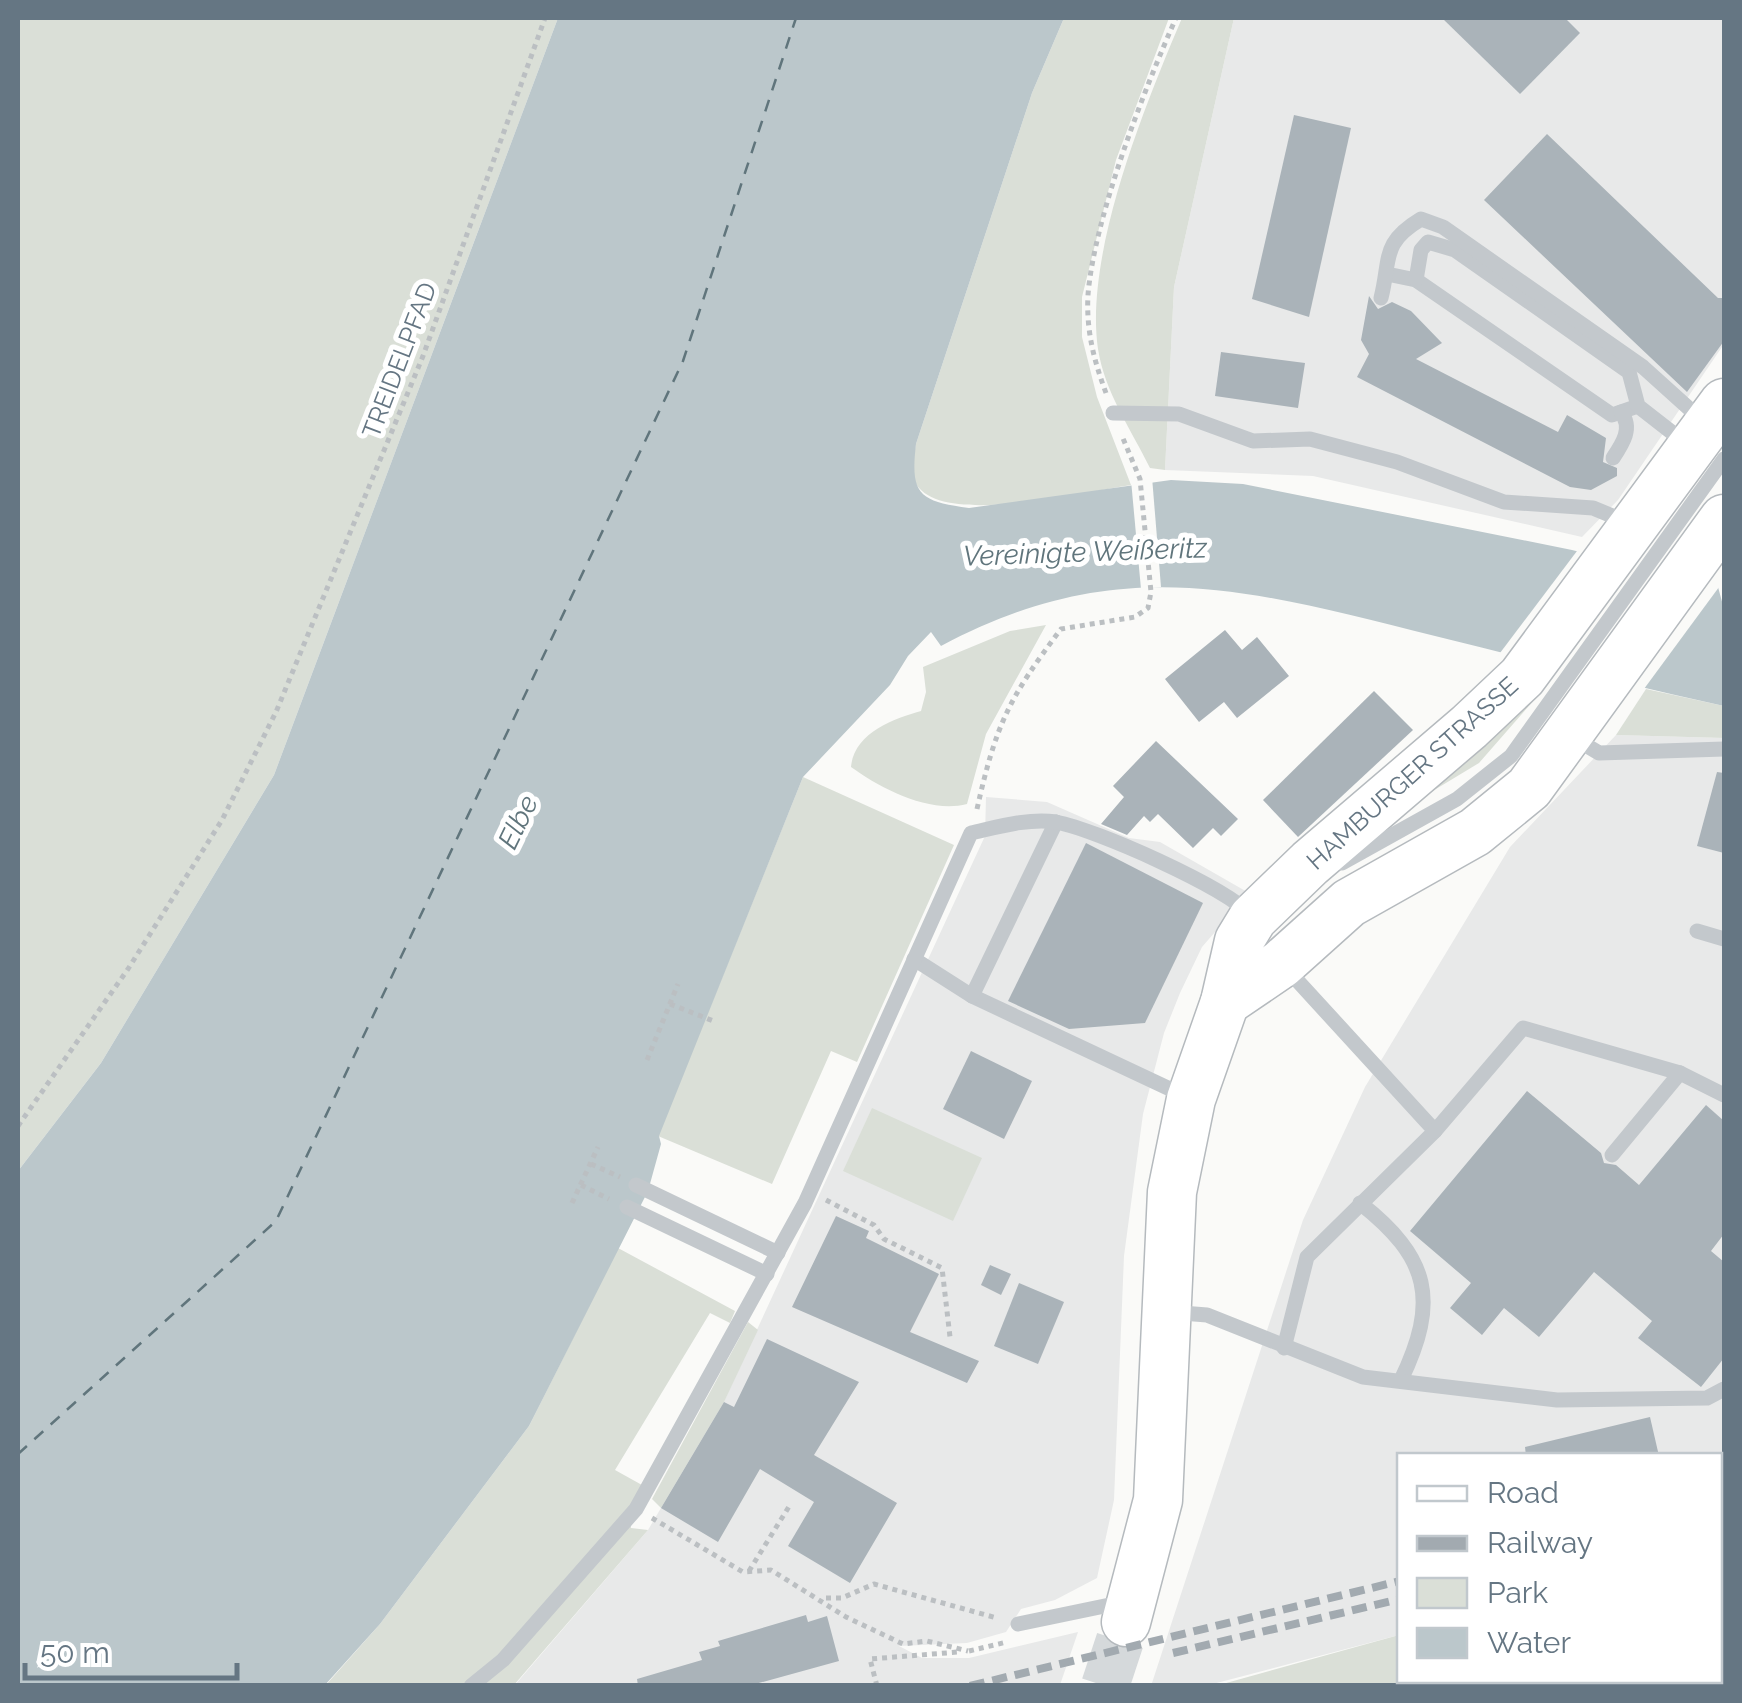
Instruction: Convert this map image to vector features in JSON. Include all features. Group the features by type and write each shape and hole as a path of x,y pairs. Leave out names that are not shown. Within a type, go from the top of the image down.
{"main road":[{"name":"HAMBURGER STRASSE","path":"1268,938 1349,903 1475,832 1529,788 1563,700 1712,434"},
{"name":"HAMBURGER STRASSE","path":"1129,1611 1158,1500 1172,1192 1190,1099 1225,1002 1268,938 1310,863 1469,728 1563,700 1651,548 1724,519"}],"lane":[{"path":"1381,298 1389,248 1398,232 1421,219 1443,227 1643,368 1712,434"},
{"path":"1416,280 1421,250 1428,242 1455,250 1628,372 1638,406"},
{"path":"1387,274 1416,280 1612,415 1638,406 1712,434"},
{"path":"1113,412 1179,414 1253,441 1310,439 1397,462 1504,502 1594,508 1615,514 1651,548"},
{"path":"1613,458 1626,436 1627,420 1622,412"},
{"path":"1268,938 1322,878 1486,778 1563,700 1599,753 1724,749"},
{"path":"472,1686 502,1660 636,1509 810,1192 971,833 1019,822 1056,822 1142,855 1233,898 1435,1131"},
{"path":"972,996 1056,822"},
{"path":"1696,931 1724,939"},
{"path":"914,959 972,996 1190,1099"},
{"path":"1284,1348 1307,1256 1435,1131 1523,1028 1680,1073 1724,1095"},
{"path":"1612,1156 1680,1073"},
{"path":"631,1183 778,1253"},
{"path":"1360,1203 1390,1227 1418,1271 1426,1315 1401,1380"},
{"path":"622,1204 767,1274"},
{"path":"1165,1312 1206,1315 1336,1369 1401,1380 1557,1400 1708,1398 1724,1389"},
{"path":"1018,1631 1093,1604 1129,1611"}],"path":[{"name":"TREIDELPFAD","path":"18,1126 128,969 212,837 276,712 424,356 545,18"},
{"path":"971,833 993,738 1015,689 1062,629 1135,617 1148,608 1151,592 1140,478 1092,355 1088,295 1105,216 1176,18"},
{"path":"648,1060 678,984"},
{"path":"670,1004 716,1022"},
{"path":"572,1203 598,1147"},
{"path":"591,1164 631,1183"},
{"path":"580,1185 622,1204"},
{"path":"810,1192 874,1225 884,1240 942,1268 950,1337"},
{"path":"749,1572 790,1505"},
{"path":"636,1509 749,1572 771,1570 823,1598 846,1617 903,1644 927,1641 968,1651"},
{"path":"823,1598 842,1598 874,1584 1018,1631"},
{"path":"877,1686 870,1659 968,1651 1018,1631"}],"shaded area":[{"path":"1234,18 1724,18 1724,344 1618,500 1582,537 1313,476 1165,470 1174,287"},
{"path":"1616,735 1724,738 1724,1549 1722,1453 1397,1453 1397,1636 1209,1685 1151,1686 1303,1220 1365,1087 1510,847"},
{"path":"986,797 1047,802 1129,838 1160,842 1249,893 1202,947 1164,1033 1143,1114 1124,1256 1114,1500 1097,1578 1055,1600 1021,1609 1006,1632 967,1643 899,1646 922,1658 969,1658 1078,1632 1060,1685 514,1686 648,1530 724,1401 985,836"},
{"path":"1722,1620 1724,1685 1481,1686 1722,1683"}],"green space":[{"path":"18,18 558,18 274,775 101,1063 18,1171"},
{"path":"1064,18 1169,18 1116,160 1082,297 1082,337 1097,397 1131,485 1015,503 952,503 929,496 915,482 916,444 1032,93"},
{"path":"1182,18 1234,18 1174,287 1165,470 1150,468 1113,396 1101,365 1096,311 1100,269 1121,180"},
{"path":"1046,625 986,734 967,804 921,802 890,791 851,767 867,736 887,723 921,711 926,692 923,667 1010,631"},
{"path":"1542,682 1548,684 1479,763 1383,821 1379,813 1468,758"},
{"path":"1646,689 1724,706 1724,738 1616,735"},
{"path":"803,777 954,845 857,1062 831,1051 772,1184 658,1136"},
{"path":"872,1108 982,1158 953,1221 843,1171"},
{"path":"618,1248 735,1311 730,1323 710,1313 615,1470 642,1485 629,1511 631,1528 648,1530 514,1685 325,1686 380,1624 529,1426"},
{"path":"748,1322 758,1330 724,1402 661,1508 652,1499"},
{"path":"1397,1636 1397,1683 1492,1683 1481,1686 1219,1685"}],"water":[{"path":"558,18 1064,18 1032,93 916,444 915,475 922,493 939,502 969,508 1171,480 1243,484 1572,550 1718,587 1724,609 1724,706 1305,605 1186,588 1127,589 1068,597 1006,616 941,646 931,632 908,656 890,685 803,777 659,1136 661,1144 648,1191 529,1426 380,1624 325,1685 18,1685 18,1171 101,1063 274,775"}],"pier":[{"path":"1152,477 1161,587 1141,589 1131,480"},
{"path":"1580,547 1722,583 1641,693 1497,657"}],"building":[{"path":"1442,18 1565,18 1580,33 1520,94"},
{"path":"1294,115 1351,128 1309,317 1252,299"},
{"path":"1547,134 1718,298 1724,298 1724,341 1687,392 1484,200"},
{"path":"1369,296 1378,309 1392,302 1411,311 1442,343 1416,359 1558,432 1567,415 1606,438 1603,462 1617,468 1617,476 1591,490 1570,487 1357,377 1369,354 1361,340"},
{"path":"1221,352 1305,363 1298,408 1215,396"},
{"path":"1225,630 1242,650 1257,637 1289,676 1237,718 1224,702 1199,722 1165,679"},
{"path":"1374,691 1413,730 1298,837 1263,800"},
{"path":"1156,741 1238,819 1221,836 1213,828 1193,848 1158,814 1150,822 1144,816 1127,835 1101,824 1124,797 1113,786"},
{"path":"1717,772 1724,773 1724,853 1697,846"},
{"path":"1086,843 1203,903 1145,1023 1069,1029 1008,1001"},
{"path":"971,1051 1032,1081 1004,1139 943,1109"},
{"path":"1527,1091 1601,1153 1604,1163 1616,1165 1639,1185 1706,1105 1724,1121 1724,1234 1711,1251 1724,1262 1724,1358 1701,1387 1638,1338 1652,1321 1594,1272 1539,1337 1504,1308 1482,1335 1450,1308 1471,1283 1410,1231"},
{"path":"836,1216 869,1231 866,1238 939,1274 910,1332 979,1361 967,1383 792,1307"},
{"path":"990,1265 1011,1274 1001,1295 981,1285"},
{"path":"1019,1283 1064,1302 1038,1364 994,1346"},
{"path":"767,1339 859,1382 814,1455 897,1503 850,1583 788,1546 814,1502 760,1469 718,1542 661,1508 724,1402 734,1407"},
{"path":"1650,1417 1658,1453 1526,1453 1525,1447"},
{"path":"806,1615 808,1622 827,1616 839,1661 748,1686 638,1686 637,1679 702,1660 699,1652 720,1646 718,1641"}],"ferry route":[{"path":"18,1454 276,1221 683,361 796,18"}],"tunnel":[{"path":"1105,1686 1126,1622"}],"railway":[{"path":"970,1686 1397,1582"},
{"path":"1173,1653 1397,1600"}],"water label":[{"name":"Vereinigte Weißeritz","path":"1085,552"},
{"name":"Elbe","path":"518,822"}]}
